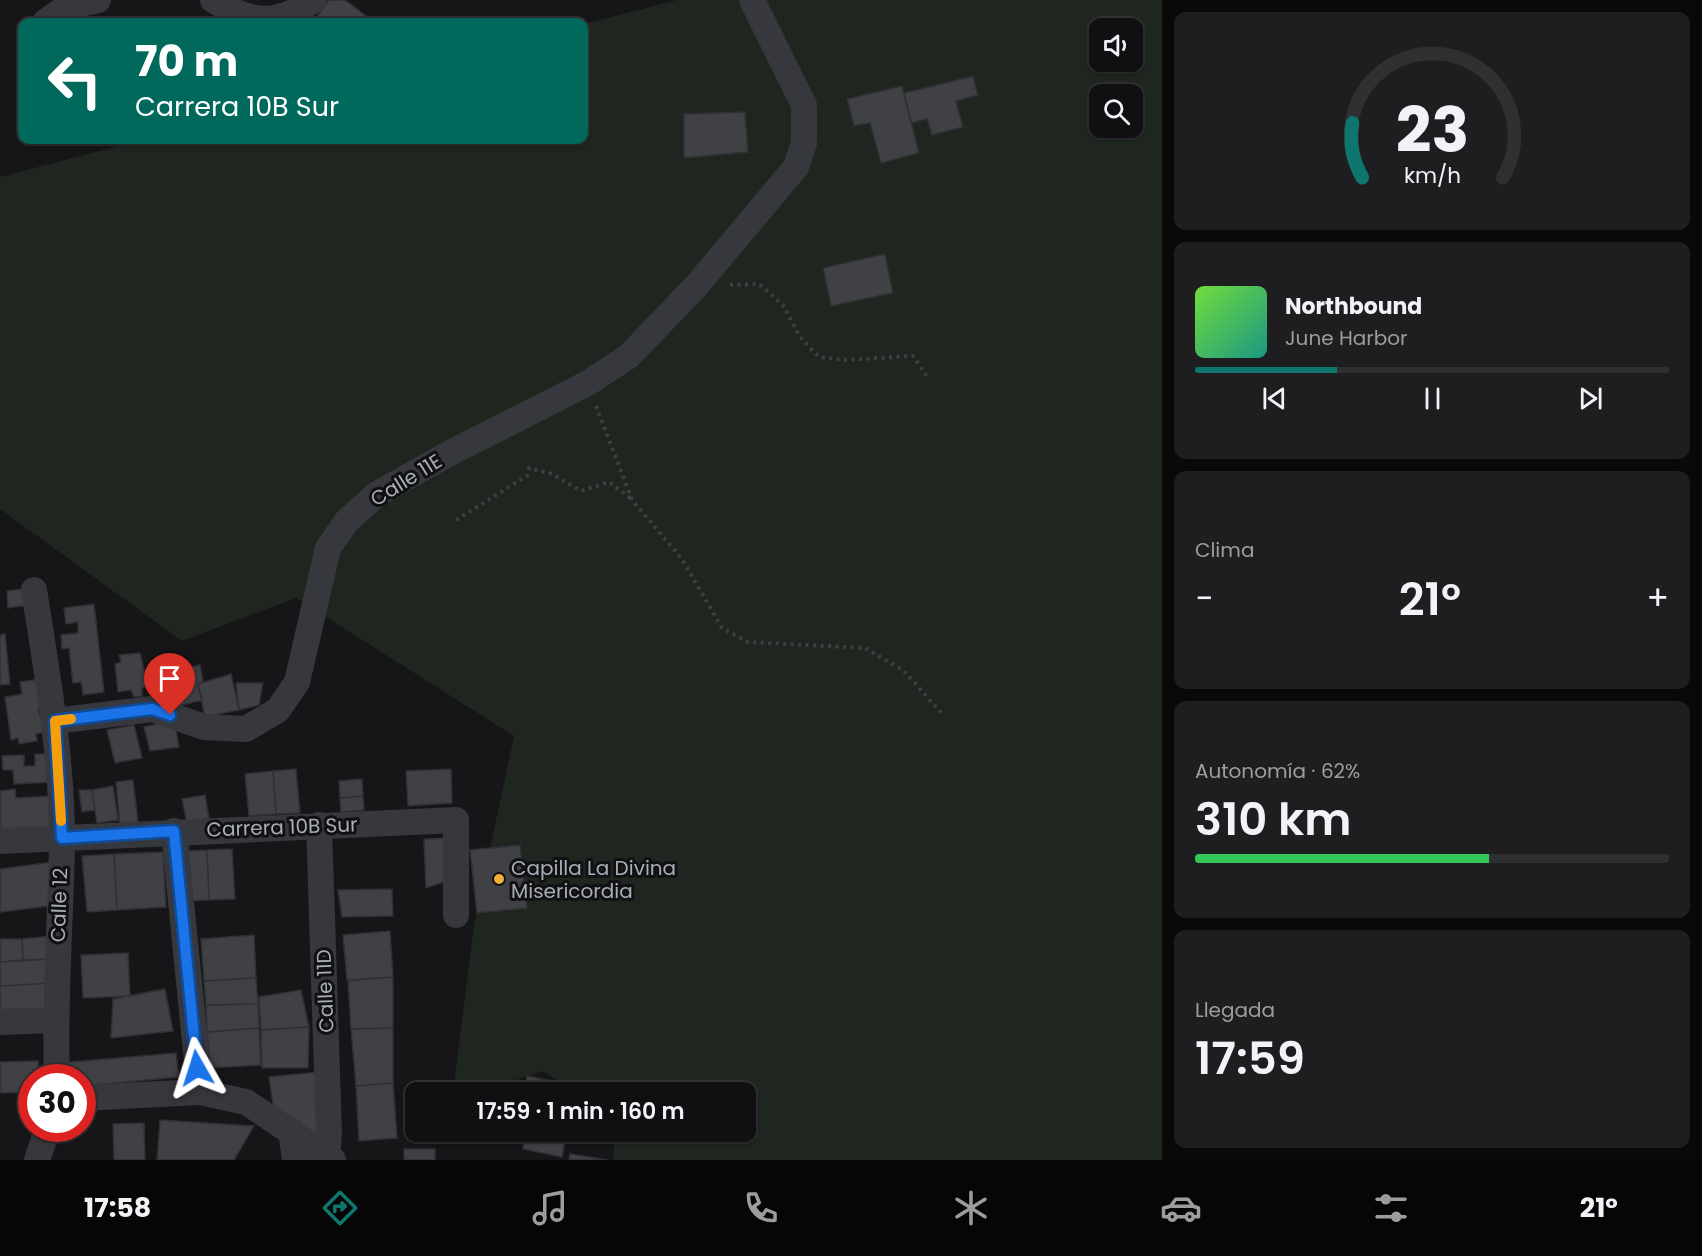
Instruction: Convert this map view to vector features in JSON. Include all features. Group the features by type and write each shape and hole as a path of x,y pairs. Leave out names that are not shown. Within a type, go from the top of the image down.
{"street":[{"path":"51,18 66,7 92,4 98,0"},
{"path":"213,0 231,11 256,18"},
{"path":"275,18 298,10 314,0"},
{"name":"Calle 11E","path":"55,721 152,709 204,727 246,729 278,710 297,682 328,548 347,521 377,494 452,452 588,383 629,356 697,285 796,166 804,143 804,105 752,0"},
{"name":"Calle 12","path":"34,590 55,721 62,838 55,1020 57,1064"},
{"name":"Carrera 10B Sur","path":"0,841 174,831 456,820 456,915"},
{"name":"Calle 11D","path":"319,825 330,1158"},
{"path":"174,831 200,1092"},
{"path":"0,1022 55,1020"},
{"path":"96,1097 200,1092 246,1102 330,1158"},
{"path":"291,1130 296,1160"},
{"path":"37,1160 43,1142"}],"path":[{"path":"697,285 759,284 783,305 800,337 819,357 844,360 913,356 928,378"},
{"path":"588,383 632,500"},
{"path":"456,520 528,475 529,468 552,474 581,492 609,482 632,500 681,559 722,628 748,642 865,648 904,671 944,716"}],"shaded area":[{"path":"677,0 1162,0 1162,1160 613,1160 614,1142 756,1142 756,1082 560,1082 542,1071 511,1082 454,1082 474,924 514,736 296,598 182,641 0,509 0,177 127,144 588,144 588,23"}],"building":[{"path":"329,0 345,0 369,18 316,18"},
{"path":"973,76 978,95 956,101 963,127 932,135 927,119 911,123 904,93"},
{"path":"902,86 919,153 881,163 870,123 854,126 847,99"},
{"path":"745,112 748,152 684,158 684,114"},
{"path":"885,254 893,293 831,306 823,268"},
{"path":"32,588 35,604 8,608 7,591"},
{"path":"94,604 104,692 83,695 81,682 73,683 69,648 62,649 61,635 78,633 78,622 66,624 64,608"},
{"path":"5,634 10,684 0,685 0,635"},
{"path":"140,653 148,686 142,688 142,696 134,697 131,690 118,692 115,664 121,662 119,655"},
{"path":"172,655 175,670 200,665 203,681 198,684 202,700 175,707 172,692 154,696 150,673 160,671 157,658"},
{"path":"231,674 239,710 205,717 198,684"},
{"path":"40,679 47,707 38,709 45,732 36,734 37,741 19,744 18,738 11,740 5,697 22,694 20,682"},
{"path":"236,683 263,683 259,705 239,710"},
{"path":"161,723 176,729 179,747 150,751 144,727"},
{"path":"134,725 142,758 115,763 107,730"},
{"path":"35,754 52,754 53,782 14,784 13,770 3,770 2,756 24,755 24,766 35,766"},
{"path":"296,769 300,813 276,814 273,771"},
{"path":"451,769 452,803 408,806 406,771"},
{"path":"273,771 276,814 249,816 245,774"},
{"path":"362,779 363,796 340,798 339,781"},
{"path":"133,780 138,822 120,826 116,782"},
{"path":"113,786 118,820 97,823 92,790"},
{"path":"15,789 16,798 51,796 51,830 0,833 0,791"},
{"path":"79,790 92,790 95,810 82,812"},
{"path":"205,795 209,818 187,823 182,799"},
{"path":"363,796 364,810 341,812 340,798"},
{"path":"449,838 452,879 426,888 424,839"},
{"name":"Capilla La Divina Misericordia","path":"520,845 527,908 477,913 470,850"},
{"path":"232,849 235,899 209,900 207,850"},
{"path":"207,850 209,900 189,901 187,851"},
{"path":"163,852 166,907 117,910 114,854"},
{"path":"114,854 117,910 87,912 82,856"},
{"path":"52,862 57,905 0,912 0,869"},
{"path":"392,889 393,916 342,917 338,890"},
{"path":"390,931 393,977 347,980 343,935"},
{"path":"254,935 256,978 204,981 201,939"},
{"path":"52,936 53,959 23,960 22,939"},
{"path":"0,939 22,939 23,960 0,962"},
{"path":"128,953 130,996 83,998 81,955"},
{"path":"53,959 53,983 0,986 0,962"},
{"path":"393,977 393,1028 351,1029 348,981"},
{"path":"256,978 258,1004 206,1005 204,981"},
{"path":"53,983 48,1017 0,1021 0,986"},
{"path":"165,989 173,1031 111,1038 113,999"},
{"path":"301,990 309,1027 261,1030 259,997"},
{"path":"258,1004 259,1028 207,1032 206,1005"},
{"path":"309,1027 308,1068 262,1068 261,1030"},
{"path":"259,1028 261,1065 210,1068 207,1032"},
{"path":"393,1028 393,1083 356,1086 351,1029"},
{"path":"176,1053 179,1077 96,1085 96,1064 60,1063"},
{"path":"38,1061 38,1064 18,1064 18,1092 0,1093 0,1062"},
{"path":"318,1072 322,1137 308,1135 273,1105 269,1077"},
{"path":"527,1076 556,1082 526,1082"},
{"path":"393,1083 397,1138 359,1141 356,1086"},
{"path":"160,1120 254,1126 234,1160 157,1160"},
{"path":"144,1123 145,1160 114,1160 113,1124"},
{"path":"524,1142 565,1142 562,1157 523,1149"},
{"path":"404,1149 435,1149 435,1160 404,1160"},
{"path":"570,1154 608,1160 569,1160"}],"slow traffic":[{"path":"61,821 55,721 71,719"}],"place":[{"name":"Capilla La Divina Misericordia","path":"499,879"}],"route":[{"path":"170,715 152,709 55,721 62,838 174,831 197,1068"}]}
